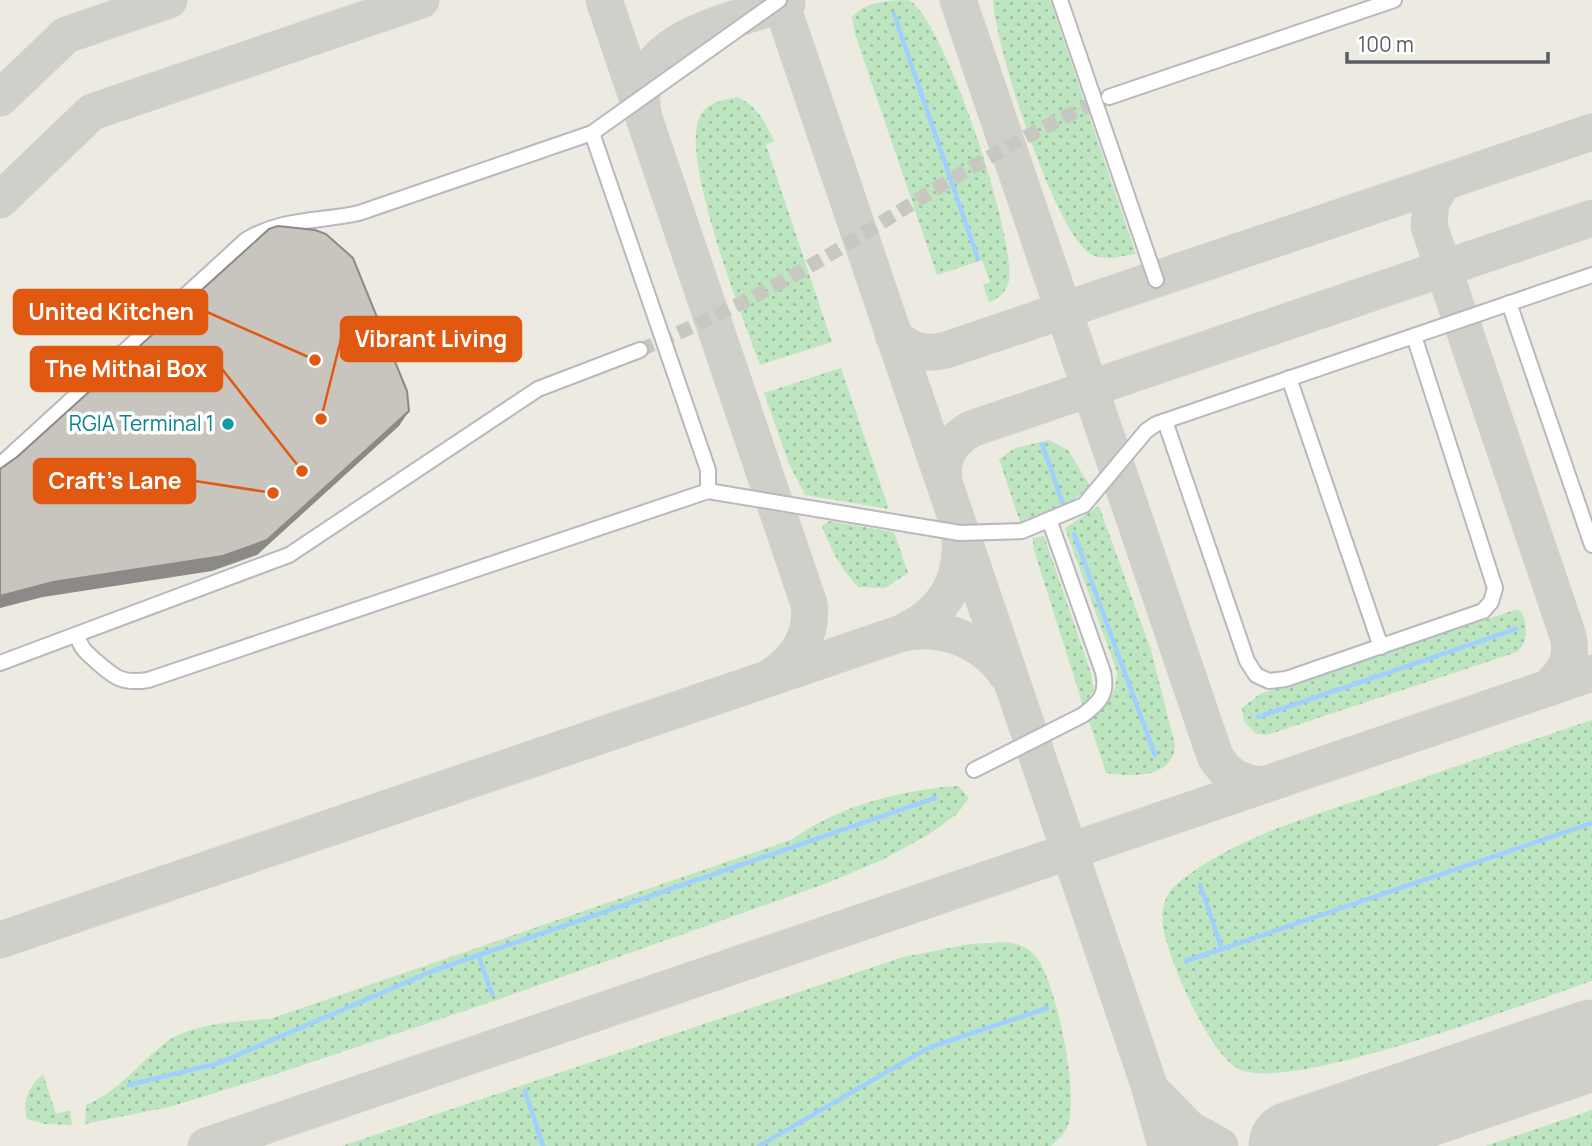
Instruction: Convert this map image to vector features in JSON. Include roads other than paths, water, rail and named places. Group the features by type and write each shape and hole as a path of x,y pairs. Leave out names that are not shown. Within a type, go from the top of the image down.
{"lane":[{"path":"0,465 246,240 261,230 303,219 324,220 359,213 592,133 779,0"},
{"path":"1060,0 1156,280"},
{"path":"1109,97 1394,0"},
{"path":"592,133 708,470 708,492"},
{"path":"77,635 81,649 112,677 124,682 148,680 708,492 960,533 1022,531 1050,522 1084,505 1146,431 1165,421 1592,275"},
{"path":"1509,303 1592,545"},
{"path":"1165,421 1247,661 1256,675 1276,681 1381,647 1483,611 1491,602 1496,588 1414,336"},
{"path":"0,663 289,555 521,400 554,382 640,350"},
{"path":"1289,378 1381,647"},
{"path":"974,770 1083,715 1098,704 1104,694 1103,672 1050,522"}],"waterway":[{"path":"894,14 978,259"},
{"path":"1042,444 1063,504"},
{"path":"1074,534 1155,755"},
{"path":"1258,717 1516,629"},
{"path":"129,1085 219,1063 430,972 935,798"},
{"path":"1186,961 1592,823"},
{"path":"1200,885 1222,949"},
{"path":"478,955 492,994"},
{"path":"759,1146 928,1048 1047,1008"},
{"path":"525,1091 543,1146"}],"tunnel":[{"path":"640,350 769,289 1006,148 1109,97"}],"place":[{"name":"United Kitchen","path":"315,360"},
{"name":"Vibrant Living","path":"321,419"},
{"name":"RGIA Terminal 1","path":"228,424"},
{"name":"The Mithai Box","path":"302,471"},
{"name":"Craft’s Lane","path":"273,493"}]}
